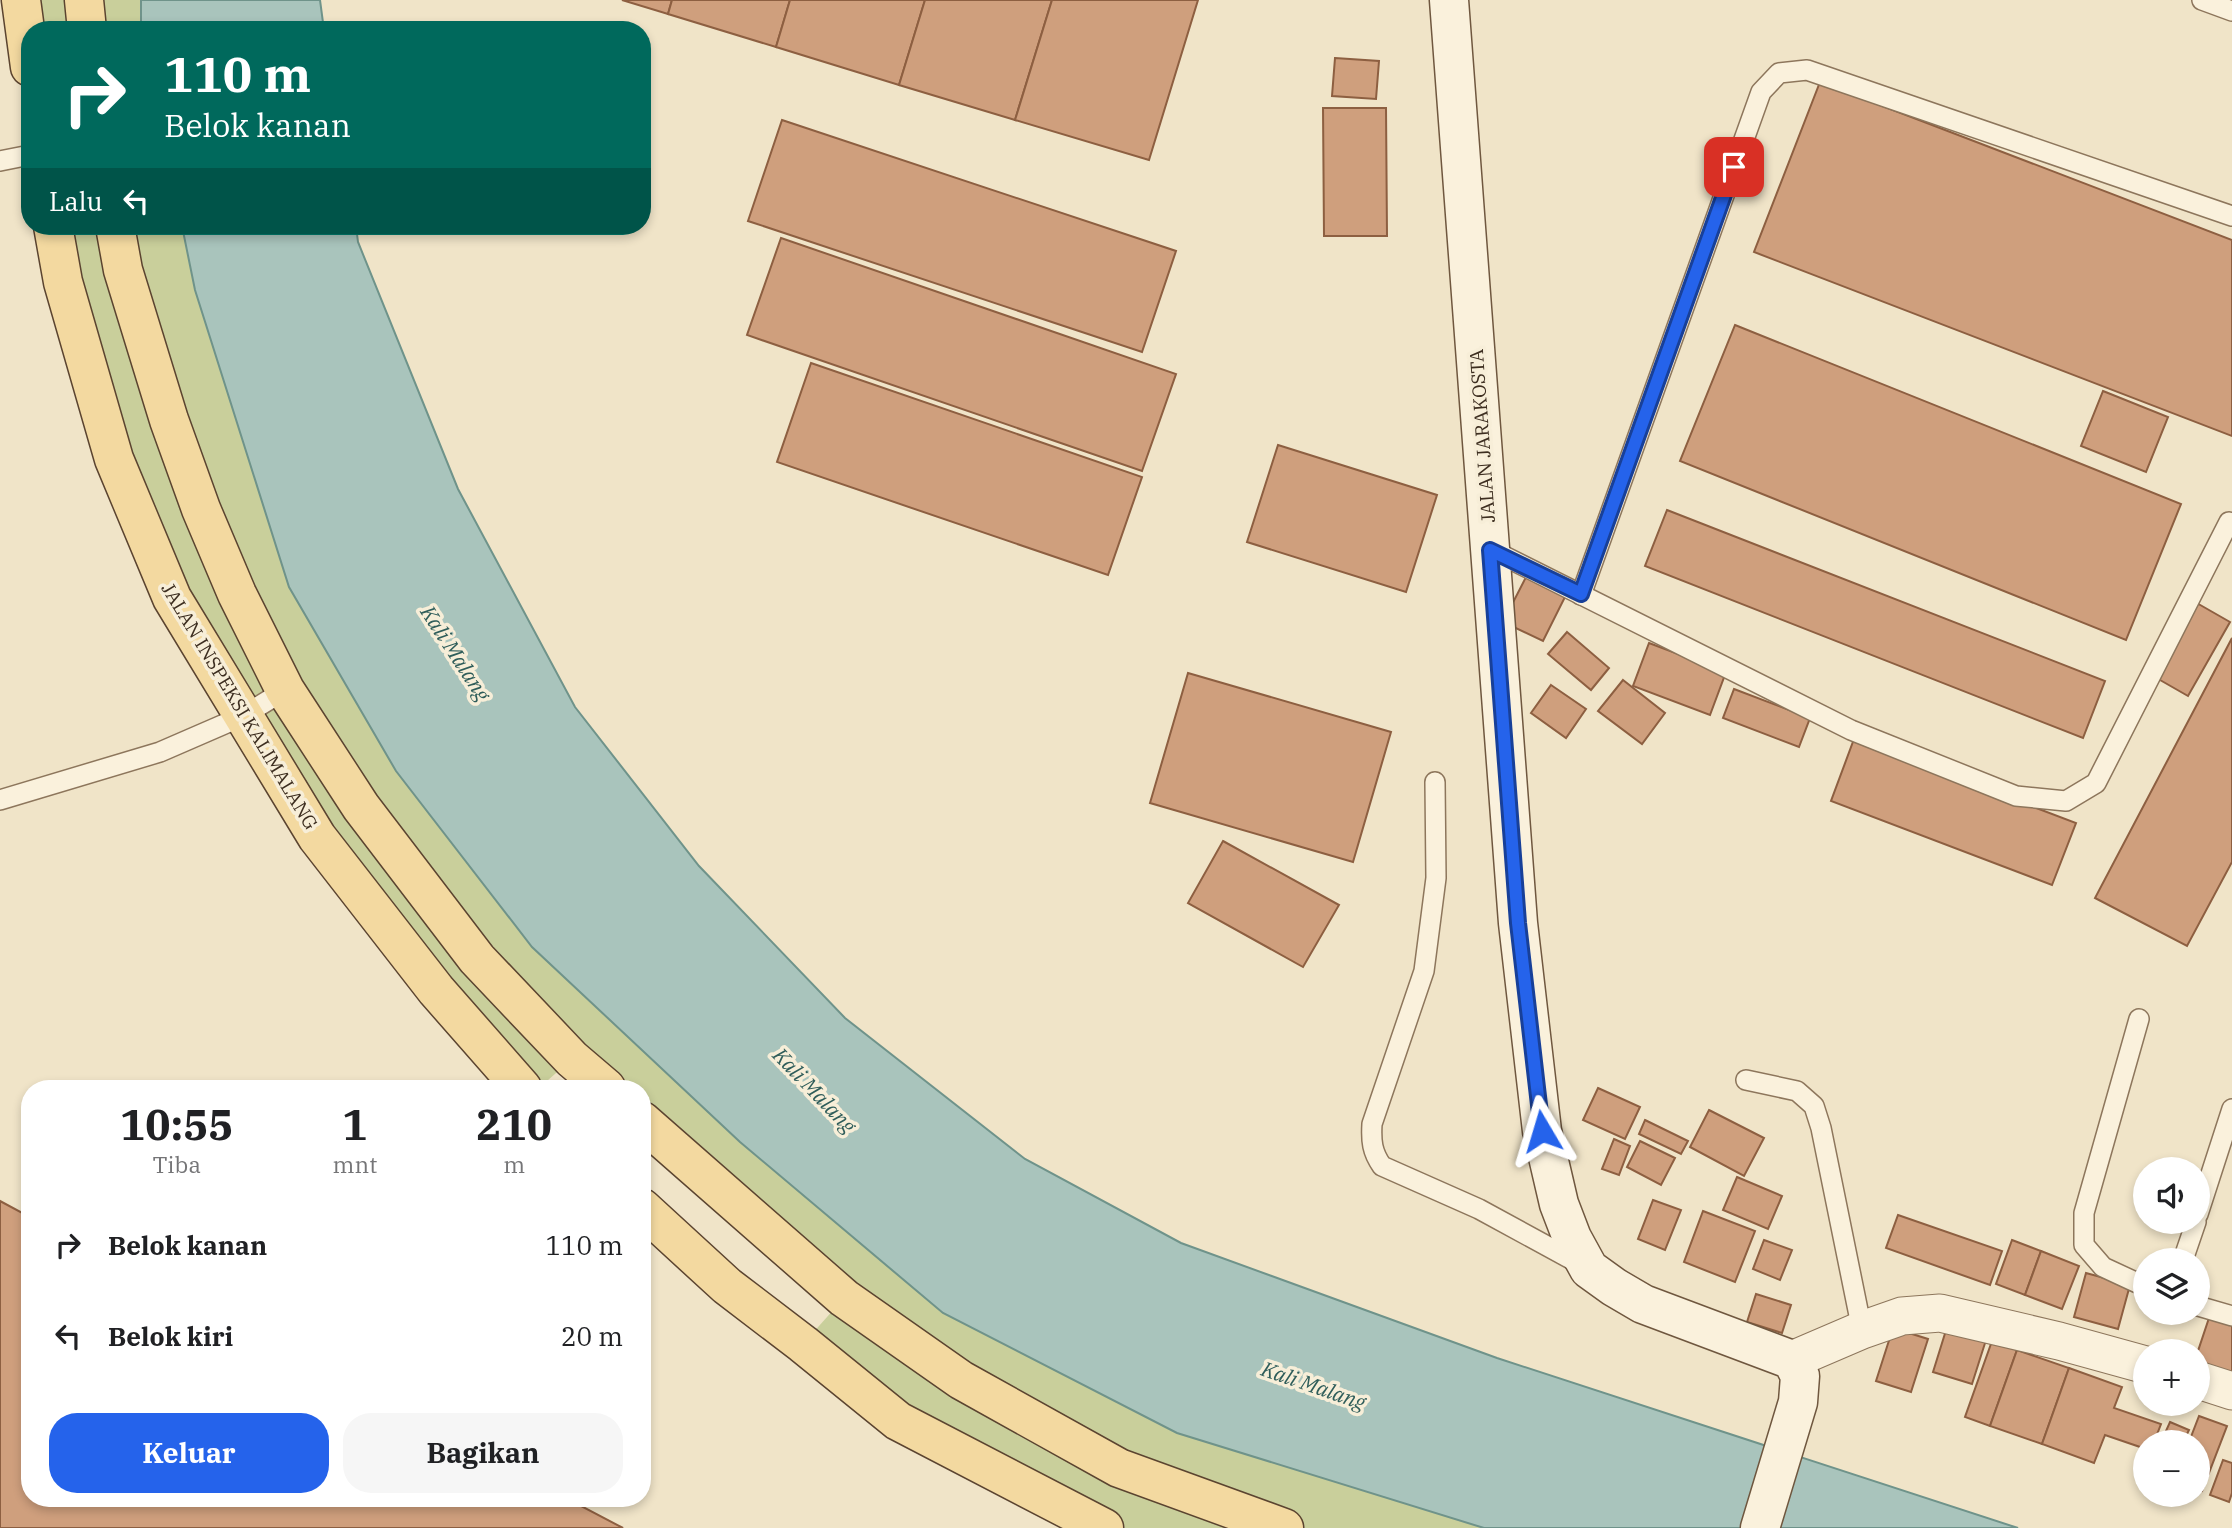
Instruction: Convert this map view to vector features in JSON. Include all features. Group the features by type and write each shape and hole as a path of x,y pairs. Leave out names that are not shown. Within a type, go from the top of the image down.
{"main road":[{"path":"21,0 24,21"},
{"path":"84,0 86,21"},
{"name":"JALAN INSPEKSI KALIMALANG","path":"55,235 63,282 114,459 172,598 317,837 436,990 515,1080"},
{"path":"117,235 123,270 178,446 201,509 237,594 285,690 361,807 477,959 572,1059 597,1080"},
{"path":"548,1080 572,1059"},
{"path":"651,1129 844,1298 961,1380 1119,1468 1284,1528"},
{"path":"651,1216 727,1286 898,1421 1104,1528"},
{"path":"803,1344 844,1298"}],"street":[{"name":"JALAN JARAKOSTA","path":"1449,0 1518,923 1542,1131 1559,1204 1572,1238 1589,1269 1643,1304 1792,1360"},
{"path":"1760,1528 1798,1402 1800,1376 1792,1360 1861,1330 1902,1316 1940,1313 2133,1361"},
{"path":"2210,1384 2232,1391"}],"lane":[{"path":"2202,0 2232,11"},
{"path":"1581,594 1761,92 1779,74 1807,70 2232,216"},
{"path":"0,161 21,157"},
{"path":"1490,550 1851,730 2016,796 2066,801 2096,783 2229,522"},
{"path":"0,800 160,752 243,716 285,690"},
{"path":"1435,782 1436,878 1424,971 1373,1124 1371,1141 1374,1155 1382,1166 1479,1209 1589,1269"},
{"path":"2133,1281 2103,1267 2084,1245 2084,1213 2139,1019"},
{"path":"1745,1080 1797,1091 1814,1106 1821,1128 1861,1330"},
{"path":"2210,1177 2232,1109"},
{"path":"2210,1310 2232,1316"}],"green space":[{"path":"24,0 141,0 141,21 28,21"},
{"path":"56,235 184,235 195,290 289,587 740,1142 943,1313 1177,1433 1484,1528 1104,1528 803,1344 843,1299 651,1129 651,1080 597,1080 572,1059 548,1080 532,1080 317,837 172,598"}],"water":[{"path":"141,0 320,0 323,21 141,21"},
{"name":"Kali Malang","path":"184,235 357,235 458,489 575,707 699,866 845,1018 1025,1159 1181,1243 1497,1358 2018,1528 1484,1528 1177,1433 943,1313 740,1142 532,947 396,771 289,587 195,290"}],"building":[{"path":"622,0 672,0 668,14"},
{"path":"672,0 790,0 776,47 668,14"},
{"path":"790,0 925,0 899,85 776,47"},
{"path":"925,0 1052,0 1015,120 899,85"},
{"path":"1052,0 1198,0 1149,160 1015,120"},
{"path":"1335,58 1379,61 1376,99 1332,96"},
{"path":"1820,82 2232,240 2232,436 1754,252"},
{"path":"1323,108 1386,108 1387,236 1324,236"},
{"path":"782,120 1176,251 1142,352 748,221"},
{"path":"781,238 1176,374 1142,471 747,335"},
{"path":"1735,325 2181,504 2126,640 1680,461"},
{"path":"811,363 1142,477 1108,575 777,462"},
{"path":"2103,391 2168,417 2146,472 2081,446"},
{"path":"1278,445 1437,495 1406,592 1247,542"},
{"path":"1667,510 2105,681 2083,738 1645,566"},
{"path":"1526,577 1565,597 1543,641 1503,622"},
{"path":"2195,602 2230,622 2188,696 2153,676"},
{"path":"1567,632 1609,668 1591,690 1548,654"},
{"path":"2232,638 2232,862 2187,946 2095,898"},
{"path":"1649,643 1726,672 1710,715 1633,686"},
{"path":"1188,673 1391,732 1353,862 1150,803"},
{"path":"1623,680 1665,713 1642,744 1598,711"},
{"path":"1551,685 1586,709 1566,738 1531,713"},
{"path":"1734,689 1810,718 1799,747 1723,718"},
{"path":"1854,739 2076,823 2052,885 1831,801"},
{"path":"1223,841 1339,905 1303,967 1188,903"},
{"path":"1598,1088 1640,1107 1625,1139 1583,1120"},
{"path":"1709,1110 1764,1138 1744,1176 1690,1147"},
{"path":"1645,1120 1688,1141 1681,1154 1639,1134"},
{"path":"1614,1139 1630,1146 1619,1175 1602,1169"},
{"path":"1640,1141 1675,1158 1661,1185 1627,1167"},
{"path":"1737,1177 1782,1196 1768,1229 1723,1210"},
{"path":"1653,1200 1681,1210 1665,1250 1638,1239"},
{"path":"0,1201 21,1212 21,1507 583,1507 623,1528 0,1528"},
{"path":"1703,1211 1755,1231 1735,1282 1684,1262"},
{"path":"1898,1215 2002,1251 1990,1285 1886,1248"},
{"path":"1764,1240 1792,1250 1780,1280 1753,1269"},
{"path":"2012,1240 2041,1251 2025,1295 1996,1284"},
{"path":"2041,1251 2079,1266 2062,1309 2025,1295"},
{"path":"2086,1273 2130,1285 2118,1329 2074,1317"},
{"path":"1756,1294 1791,1305 1782,1333 1747,1322"},
{"path":"2211,1312 2232,1319 2232,1373 2210,1366 2210,1339 2202,1339 2207,1325 2210,1325"},
{"path":"1947,1327 1986,1340 1972,1384 1933,1372"},
{"path":"1893,1328 1928,1339 1911,1392 1876,1381"},
{"path":"1992,1341 2017,1350 1990,1426 1965,1417"},
{"path":"2017,1350 2069,1368 2042,1444 1990,1426"},
{"path":"2069,1368 2122,1387 2114,1408 2161,1424 2159,1430 2133,1430 2133,1445 2105,1435 2094,1463 2042,1444"},
{"path":"2199,1416 2227,1426 2210,1470 2210,1430 2194,1430"},
{"path":"2170,1422 2189,1430 2166,1430"},
{"path":"2223,1460 2232,1463 2232,1493 2229,1502 2210,1495"}],"route":[{"path":"1542,1131 1518,923 1490,550 1581,594 1734,167"}]}
